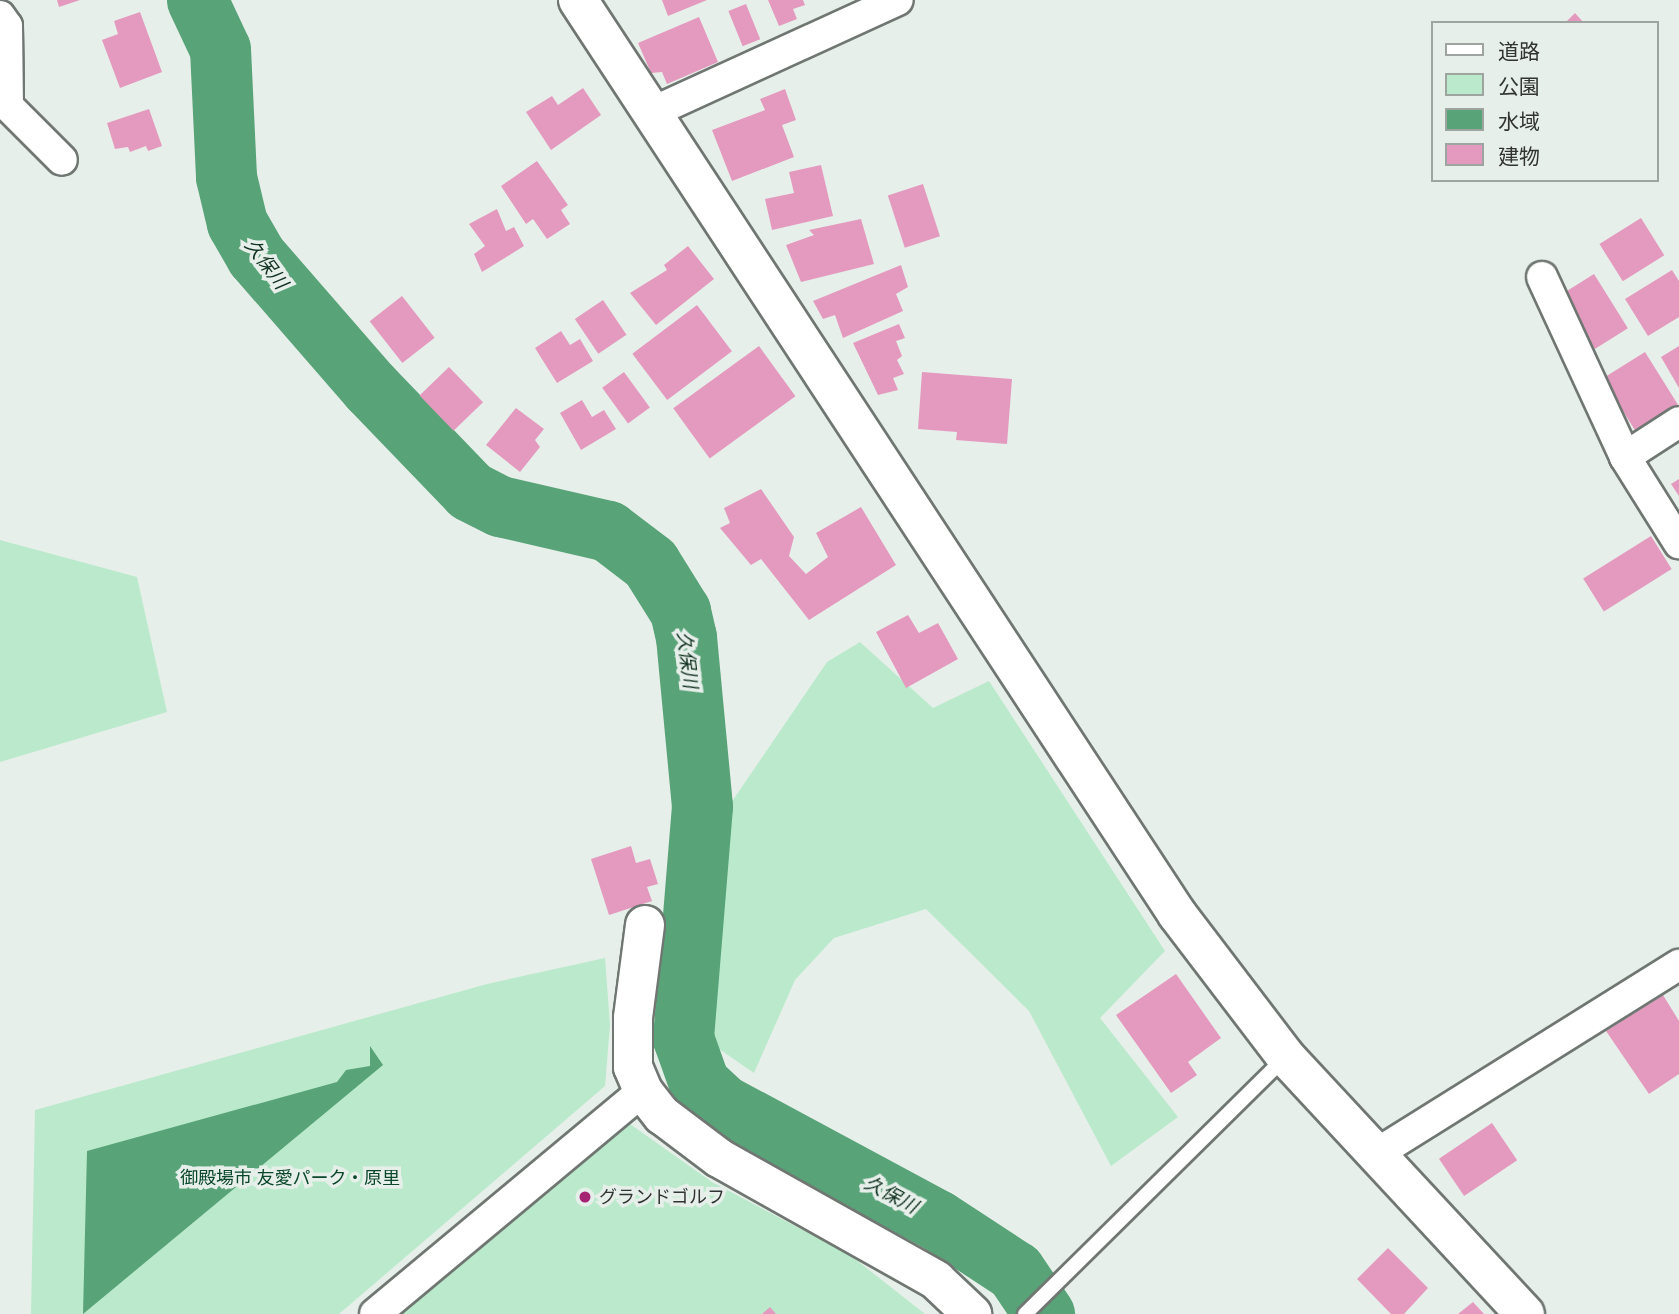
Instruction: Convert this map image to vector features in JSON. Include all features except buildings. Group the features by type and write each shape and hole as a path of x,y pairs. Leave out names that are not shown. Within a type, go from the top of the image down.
{"street":[{"path":"578,0 1177,914 1286,1057 1525,1314"},
{"path":"653,112 898,0"},
{"path":"0,16 7,26 8,106 62,160"},
{"path":"1542,277 1625,457 1679,543"},
{"path":"1625,457 1679,422"},
{"path":"645,925 633,1030 633,1067 643,1091 690,1140 873,1241 936,1280 972,1314"},
{"path":"1376,1154 1679,965"},
{"path":"375,1314 643,1091"}],"lane":[{"path":"1025,1314 1286,1057"}],"green space":[{"path":"0,540 137,577 167,712 0,762"},
{"path":"860,642 933,708 989,681 1165,951 1100,1018 1178,1117 1111,1166 1029,1011 926,909 834,938 795,980 754,1073 696,1033 709,914 733,800 827,662"},
{"name":"御殿場市 友愛パーク・原里","path":"605,958 610,1025 605,1086 339,1314 31,1314 35,1110 487,984"},
{"path":"630,1124 712,1182 850,1255 925,1314 396,1314"}],"water":[{"path":"370,1046 383,1065 83,1314 87,1151 337,1082 346,1070 370,1066"}],"waterway":[{"name":"久保川","path":"197,0 220,49 226,177 237,223 256,256 370,387 470,491 500,506 608,531 650,563 680,611 686,637 702,806 683,1038 699,1083 723,1105 937,1220 1015,1271 1044,1314"}],"place":[{"name":"グランドゴルフ","path":"585,1197"}]}
